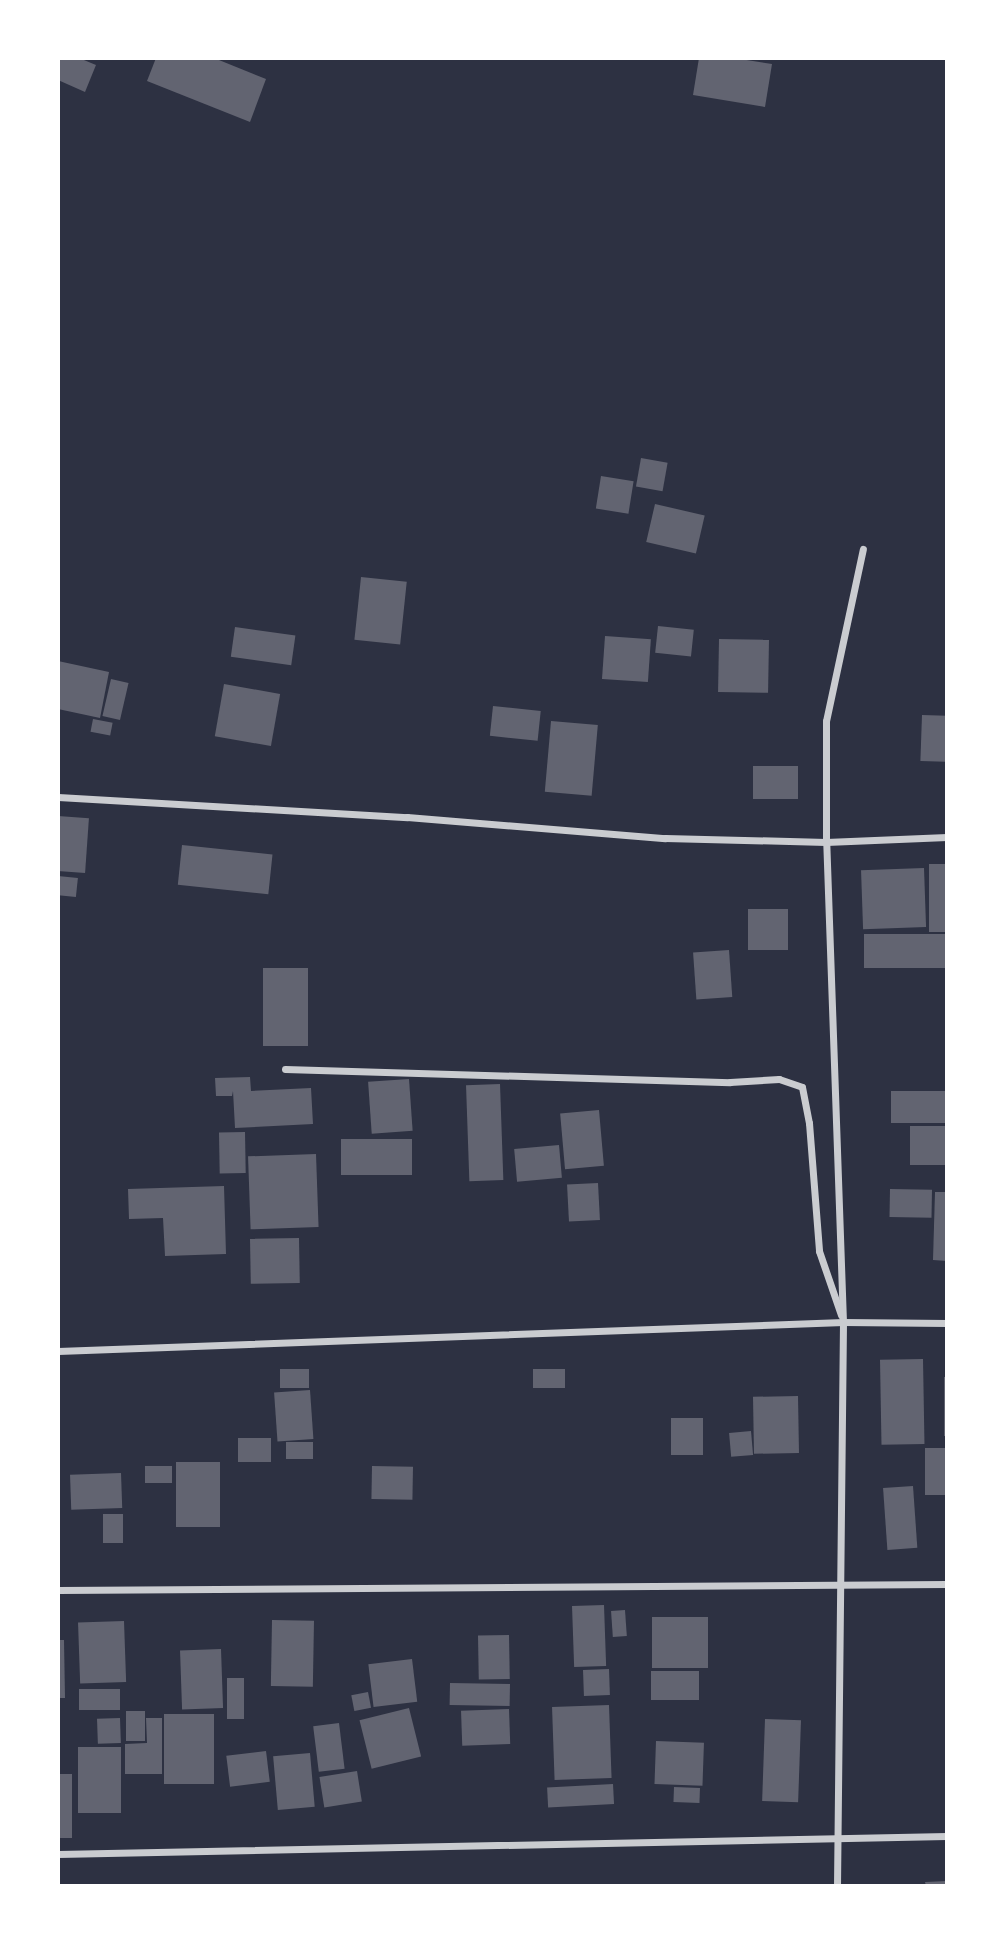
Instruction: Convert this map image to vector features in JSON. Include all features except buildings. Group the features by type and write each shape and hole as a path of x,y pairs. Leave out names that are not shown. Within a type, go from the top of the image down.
{"street":[{"path":"838,1886 838,1585 843,1322 826,842 826,721 863,549"},
{"path":"58,797 407,817 665,838 826,842 947,836"},
{"path":"285,1069 730,1082 779,1079 802,1087 810,1123 819,1251 843,1322"},
{"path":"58,1351 843,1322 947,1323"},
{"path":"58,1590 947,1584"},
{"path":"58,1854 947,1836"}]}
